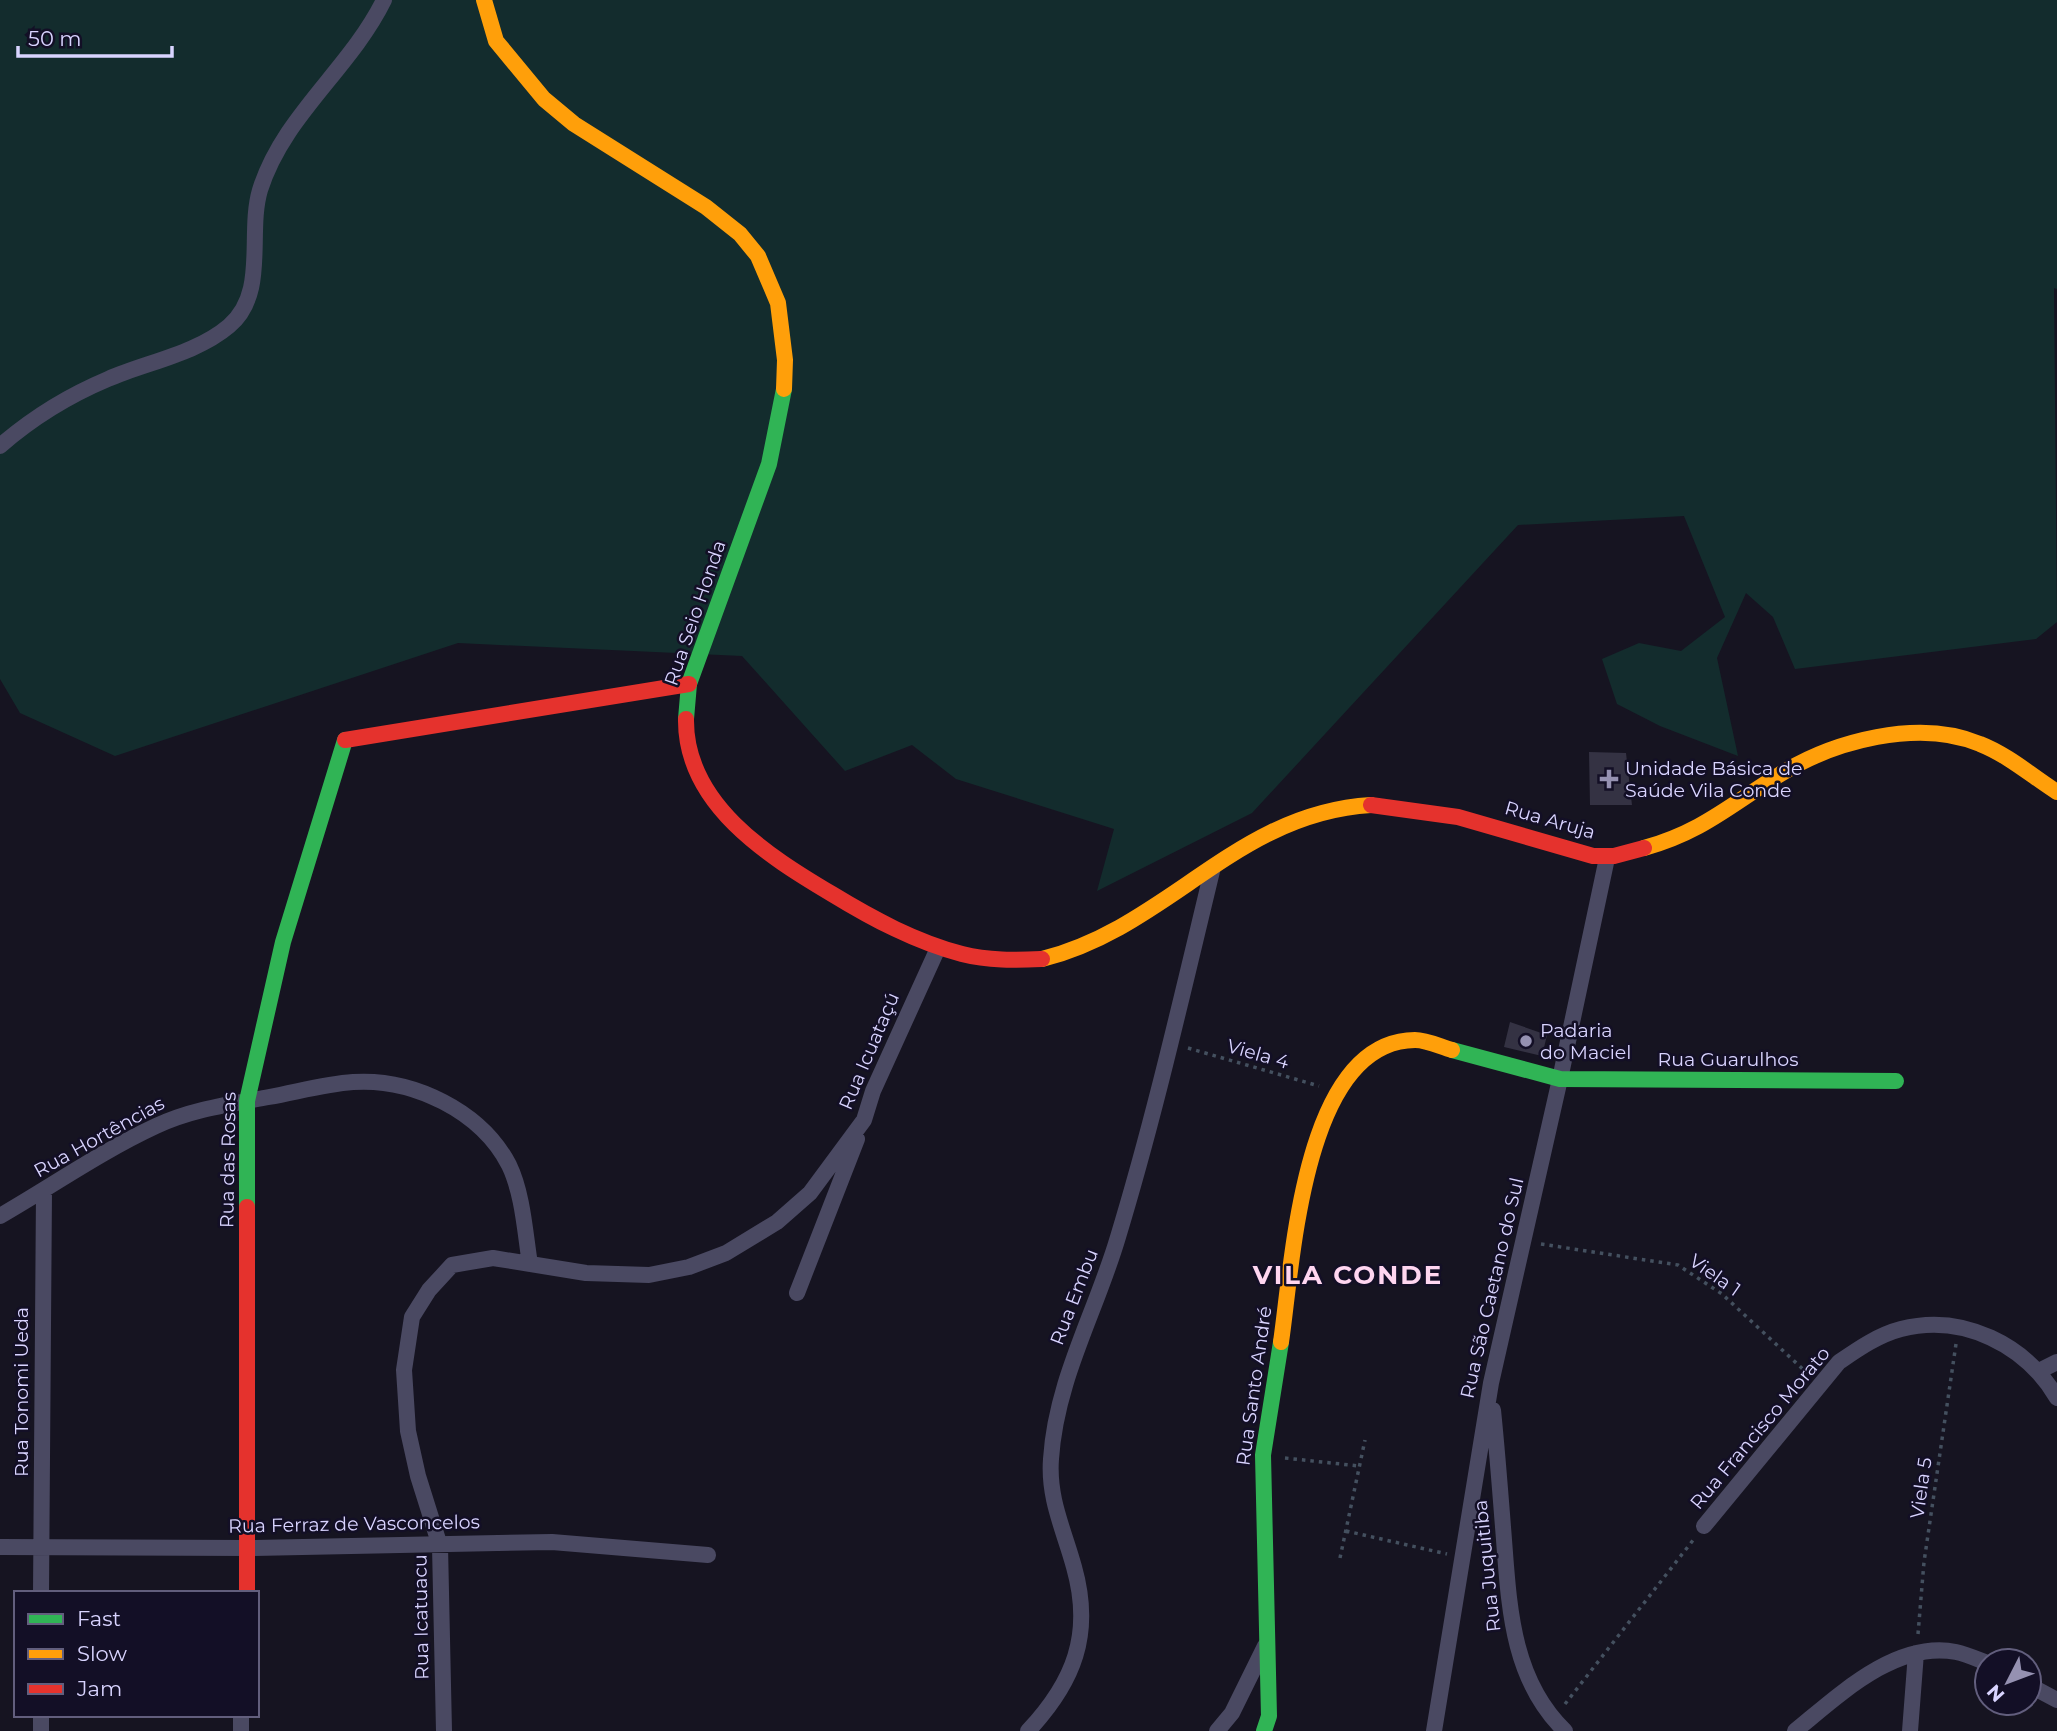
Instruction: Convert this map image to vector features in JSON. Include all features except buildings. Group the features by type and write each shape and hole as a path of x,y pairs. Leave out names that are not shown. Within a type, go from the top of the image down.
{"street":[{"path":"0,446 66,400 107,379 211,340 239,317 251,292 255,221 259,194 269,164 286,134 372,24 384,0"},
{"name":"Rua Seio Honda","path":"484,0 496,41 544,99 574,124 706,207 740,234 758,256 778,303 785,360 784,402 769,464 689,684 685,712 688,746 708,793 742,831 772,857 878,923 937,947 982,959 1038,959 1079,949 1134,922 1213,867"},
{"name":"Rua das Rosas","path":"247,1591 247,1101 283,942 345,740 689,684"},
{"name":"Rua Aruja","path":"1213,867 1281,825 1316,812 1353,805 1418,810 1482,822 1607,858 1676,839 1721,816 1779,775 1820,754 1884,737 1931,733 1965,738 1993,749 2057,792"},
{"name":"Rua São Caetano do Sul","path":"1434,1731 1491,1383 1607,858"},
{"name":"Rua Embu","path":"1028,1731 1046,1712 1074,1668 1082,1624 1075,1569 1051,1495 1051,1459 1060,1392 1117,1240 1170,1043 1213,867"},
{"name":"Rua Icuataçú","path":"530,1264 586,1273 649,1275 689,1267 726,1253 777,1222 810,1193 864,1120 873,1091 937,947"},
{"name":"Rua Santo André","path":"1264,1731 1269,1716 1263,1455 1303,1198 1318,1127 1338,1092 1360,1062 1383,1047 1416,1040 1560,1079"},
{"name":"Rua Guarulhos","path":"1560,1079 1896,1081"},
{"name":"Rua Hortências","path":"0,1216 157,1125 196,1110 354,1082 399,1086 443,1102 466,1115 485,1132 509,1166 519,1200 530,1264"},
{"path":"797,1293 864,1120"},
{"name":"Rua Tonomi Ueda","path":"41,1591 44,1191"},
{"name":"Rua Icatuacu","path":"444,1731 440,1546 418,1476 408,1431 404,1370 412,1317 429,1290 452,1265 493,1258 530,1264"},
{"name":"Rua Francisco Morato","path":"1704,1526 1839,1362 1868,1343 1901,1329 1940,1325 1984,1332 2039,1371 2057,1398"},
{"path":"2039,1371 2057,1362"},
{"name":"Rua Juquitiba","path":"1491,1383 1511,1623 1529,1682 1553,1719 1565,1731"},
{"name":"Rua Ferraz de Vasconcelos","path":"0,1547 248,1548 552,1542 708,1555"},
{"path":"1217,1731 1232,1713 1268,1641"},
{"path":"1795,1731 1879,1668 1916,1653 1955,1652 1973,1658"},
{"path":"1910,1731 1916,1653"}],"path":[{"name":"Viela 4","path":"1170,1043 1338,1092"},
{"name":"Viela 1","path":"1524,1241 1678,1265 1738,1308 1819,1384"},
{"name":"Viela 5","path":"1916,1653 1924,1562 1958,1328"},
{"path":"1340,1558 1365,1440"},
{"path":"1263,1455 1359,1466"},
{"name":"Rua Francisco Morato","path":"1553,1719 1704,1526"},
{"path":"1346,1531 1463,1557"}],"green space":[{"path":"0,0 2057,0 2057,289 2054,288 2057,622 2036,639 1795,669 1773,617 1746,593 1717,658 1738,756 1660,726 1617,704 1602,659 1639,643 1681,651 1725,617 1684,516 1518,525 1252,813 1097,891 1114,829 956,779 912,745 845,771 742,656 458,643 115,756 20,713 0,679"}],"traffic: fast":[{"path":"686,719 689,684 769,464 784,389"},
{"path":"247,1207 247,1101 283,942 345,740"},
{"path":"1452,1050 1560,1079 1896,1081"},
{"path":"1264,1731 1269,1716 1263,1455 1281,1342"}],"traffic: slow":[{"path":"484,0 496,41 544,99 574,124 706,207 740,234 758,256 778,303 785,360 784,389"},
{"path":"1644,848 1699,826 1779,775 1825,752 1850,743 1904,733 1956,736 1980,744 2020,766 2057,792"},
{"path":"1042,959 1087,944 1128,923 1241,849 1280,828 1323,813 1371,805"},
{"path":"1281,1342 1299,1211 1310,1161 1327,1115 1349,1076 1378,1050 1415,1040 1452,1050"}],"traffic: jam":[{"path":"345,740 689,684"},
{"path":"686,719 689,749 699,777 715,802 735,824 782,863 863,912 928,943 982,958 1042,959"},
{"path":"1371,805 1458,817 1593,856 1614,856 1644,848"},
{"path":"247,1207 247,1591"}],"place":[{"name":"Unidade Básica de Saúde Vila Conde","path":"1609,779"},
{"name":"Padaria do Maciel","path":"1526,1041"}],"district":[{"name":"VILA CONDE","path":"1348,1275"}]}
